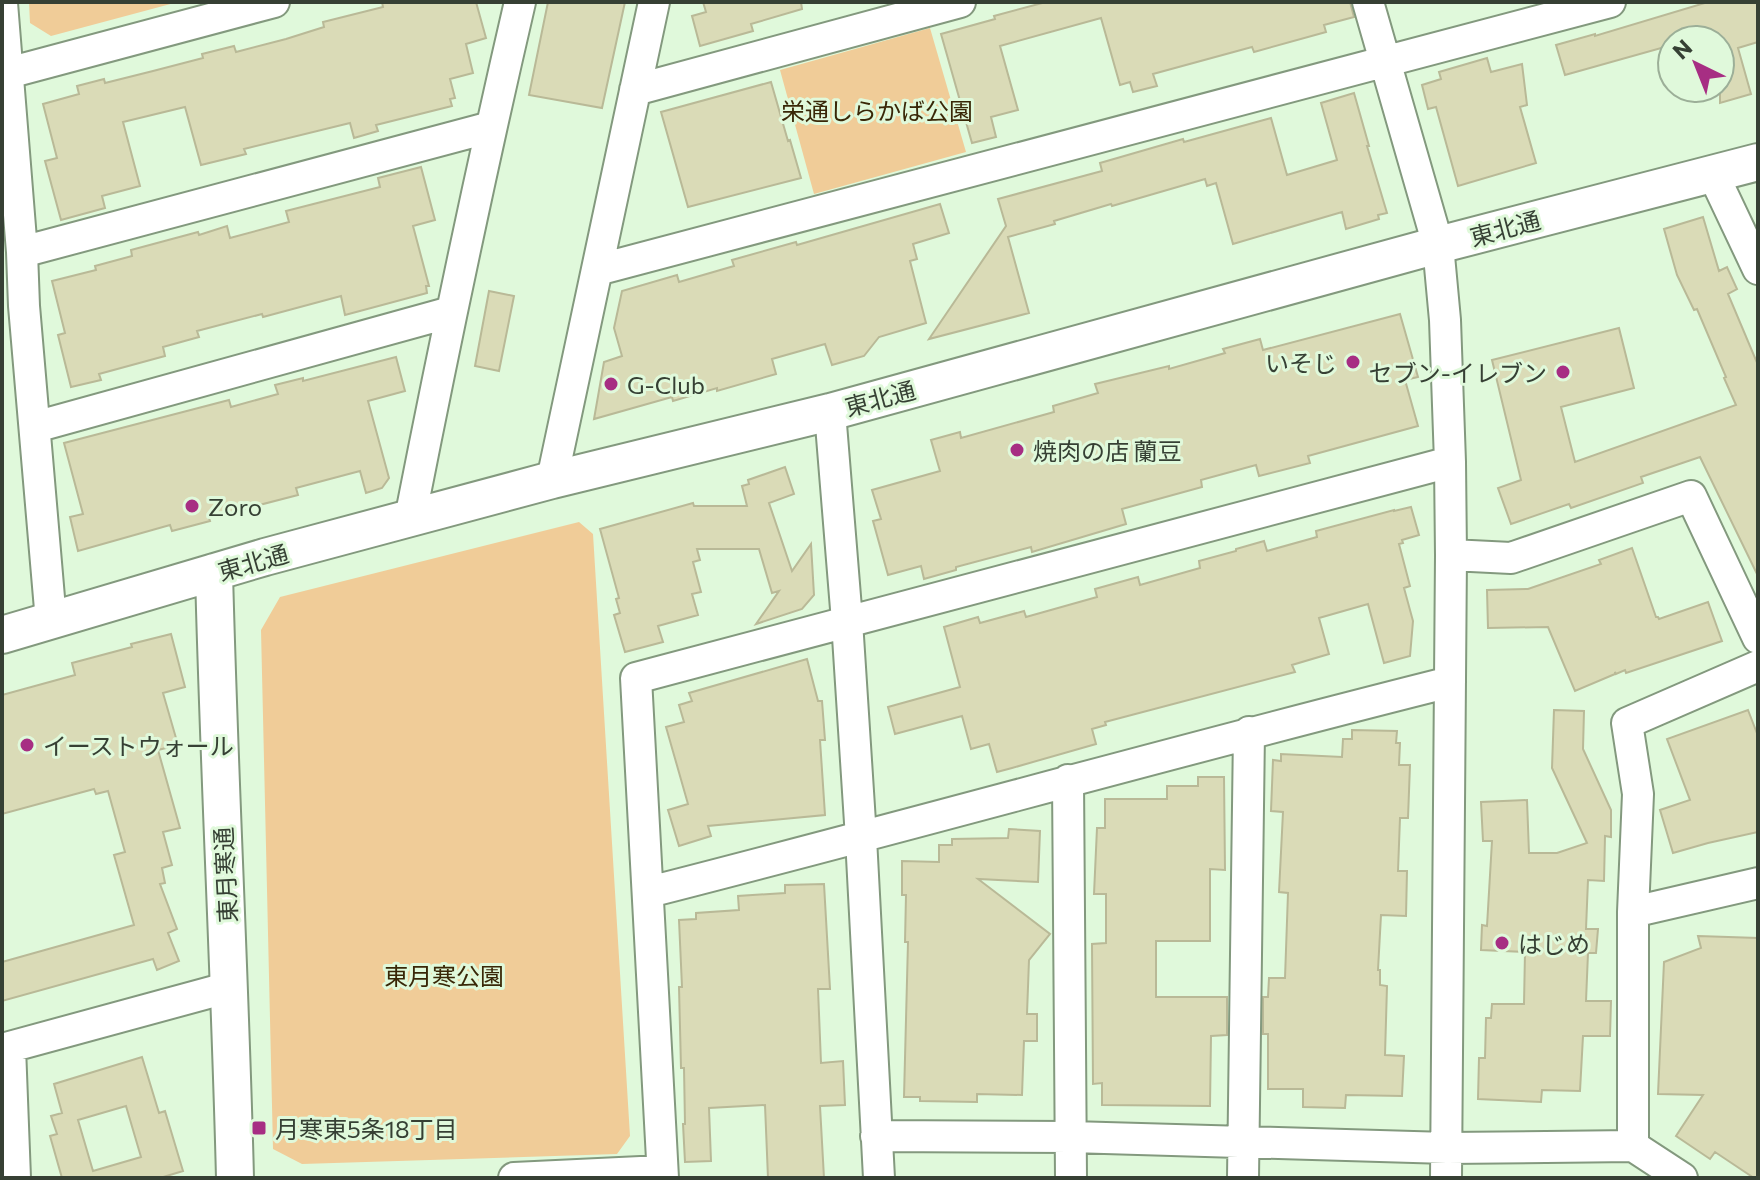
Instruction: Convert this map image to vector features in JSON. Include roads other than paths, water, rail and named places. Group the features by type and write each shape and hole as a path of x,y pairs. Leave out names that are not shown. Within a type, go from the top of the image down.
{"street":[{"path":"6,87 274,2"},
{"path":"410,519 451,312 520,2"},
{"path":"552,480 654,2"},
{"path":"635,90 960,2"},
{"path":"1368,2 1438,245 1445,320 1451,555 1446,1163"},
{"path":"597,270 1610,2"},
{"path":"2,3 6,87 22,252 13,307 35,427 51,621"},
{"path":"22,252 491,127"},
{"name":"東北通","path":"2,635 214,572 552,480 830,412 1438,245 1758,162"},
{"path":"1713,174 1758,269"},
{"path":"35,427 451,312"},
{"path":"830,412 861,838 879,1178"},
{"path":"514,1178 663,1174 636,678 1450,462"},
{"path":"1451,555 1511,558 1691,496 1758,638"},
{"name":"東月寒通","path":"214,572 235,1178"},
{"path":"1633,1146 1633,912 1638,794 1627,723 1758,666"},
{"path":"649,892 861,838 1249,732 1450,682"},
{"path":"1243,1178 1249,732"},
{"path":"1068,780 1071,1178"},
{"path":"1633,912 1758,883"},
{"path":"15,1178 6,1048 230,987"},
{"path":"876,1136 1071,1137 1244,1143 1446,1163 1633,1146 1682,1178"}],"place":[{"name":"いそじ","path":"1353,362"},
{"name":"セブン-イレブン","path":"1563,372"},
{"name":"G-Club","path":"611,384"},
{"name":"焼肉の店 蘭豆","path":"1017,450"},
{"name":"Zoro","path":"192,506"},
{"name":"イーストウォール","path":"27,745"},
{"name":"はじめ","path":"1502,943"},
{"name":"月寒東5条18丁目","path":"259,1128"}],"park label":[{"name":"栄通しらかば公園","path":"877,110"},
{"name":"東月寒公園","path":"444,975"}]}
